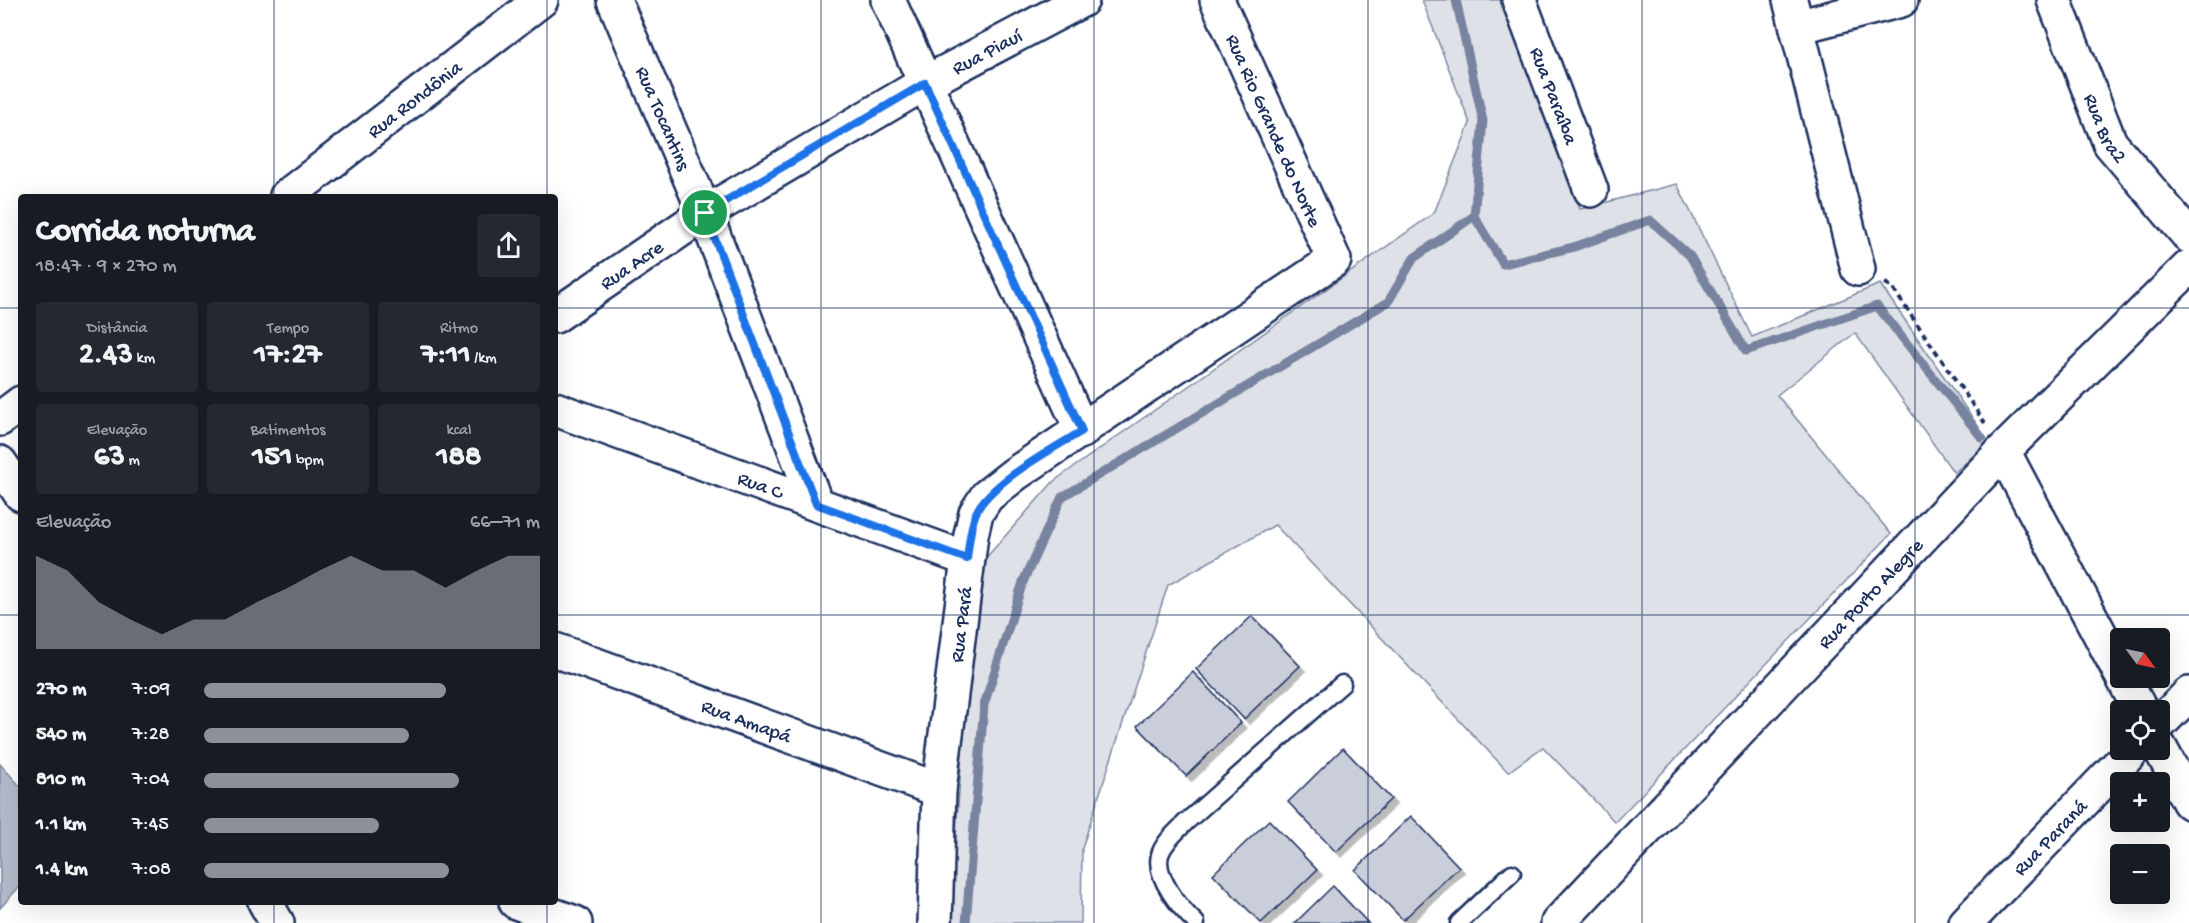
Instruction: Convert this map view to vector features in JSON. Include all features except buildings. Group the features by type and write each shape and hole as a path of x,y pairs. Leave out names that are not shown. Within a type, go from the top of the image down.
{"street":[{"name":"Rua Rondônia","path":"290,194 541,0"},
{"name":"Rua Tocantins","path":"614,0 705,213 816,504"},
{"path":"888,0 1082,431"},
{"name":"Rua Piauí","path":"705,213 925,83 1082,0"},
{"name":"Rua Rio Grande do Norte","path":"1217,0 1334,260"},
{"name":"Rua Paraíba","path":"1519,0 1591,190"},
{"path":"1858,269 1793,13 1901,0"},
{"name":"Rua Bra2","path":"2054,0 2110,144 2189,236"},
{"name":"Rua Acre","path":"558,314 705,213"},
{"name":"Rua Pará","path":"935,923 939,790 967,559 976,513 987,496 1015,474 1334,260"},
{"name":"Rua Porto Alegre","path":"1558,923 2003,450 2189,267"},
{"path":"0,419 18,405"},
{"name":"Rua C","path":"558,410 967,559"},
{"path":"2003,450 2110,653"},
{"path":"0,463 18,490"},
{"name":"Rua Amapá","path":"558,651 939,790"},
{"path":"2170,713 2189,694"},
{"name":"Rua Paraná","path":"1966,923 2123,760"},
{"path":"2166,760 2189,802"},
{"path":"267,905 277,923"},
{"path":"524,905 575,923"}],"lane":[{"path":"1196,923 1183,911 1166,885 1160,869 1160,855 1169,839 1342,684"},
{"path":"1459,923 1512,873"}],"path":[{"path":"1858,269 1891,286 2003,450"}],"shaded area":[{"path":"1422,0 1502,0 1580,209 1677,184 1752,337 1880,284 1989,442 1954,473 1855,333 1777,395 1891,534 1615,822 1543,747 1508,772 1275,525 1168,585 1082,848 1081,923 949,923 976,569 1054,481 1434,213 1470,123"}],"water":[{"path":"0,764 18,784 18,888 0,908"}],"waterway":[{"path":"966,923 984,705 1023,582 1062,497 1388,302 1414,258 1474,216 1483,121 1456,0"},
{"path":"1474,216 1503,264 1574,247 1650,220 1690,256 1746,351 1877,306 1982,438"}],"route":[{"path":"925,83 1082,431 1015,474 987,496 976,513 967,559 816,504 705,213 925,83"}]}
